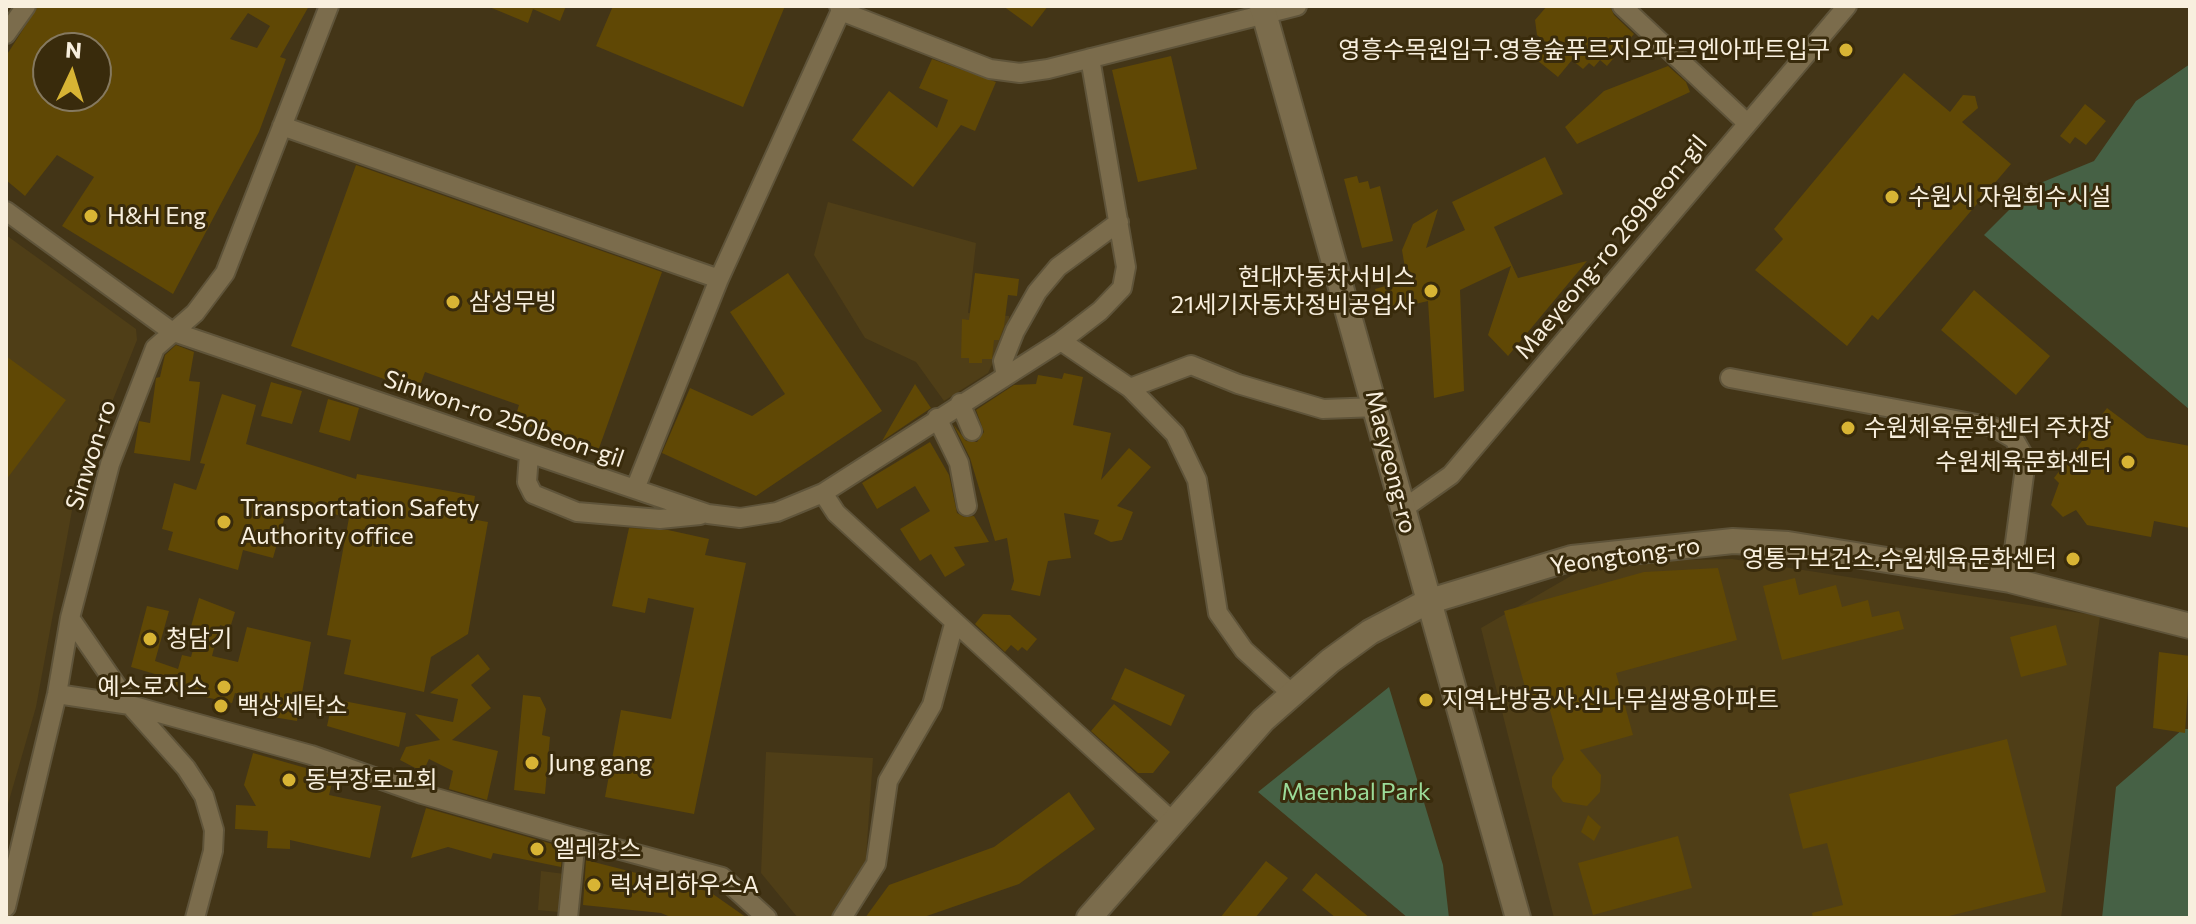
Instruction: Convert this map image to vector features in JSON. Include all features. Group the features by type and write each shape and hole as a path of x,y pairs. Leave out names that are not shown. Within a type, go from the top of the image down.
{"street":[{"path":"6,34 26,6"},
{"name":"Sinwon-ro","path":"6,907 57,694 70,618 119,438 155,348 195,313 225,273 329,6"},
{"path":"635,489 719,279 841,8 1005,72 1034,71 1263,9 1297,6"},
{"path":"1622,6 1747,123"},
{"name":"Maeyeong-ro 269beon-gil","path":"1403,509 1451,475 1847,6"},
{"name":"Maeyeong-ro","path":"1263,9 1378,407 1427,602 1518,918"},
{"path":"1006,376 1003,361 1019,321 1037,292 1058,267 1119,222 1090,58"},
{"path":"282,126 719,279"},
{"name":"Sinwon-ro 250beon-gil","path":"6,211 171,331 708,514 740,518 777,512 823,493 1061,341 1100,311 1122,288 1126,267 1119,222"},
{"path":"1061,341 1130,388 1169,426 1192,469 1218,613 1244,650 1291,693"},
{"path":"1130,388 1187,365 1323,409 1378,407"},
{"path":"1730,378 1993,427 2014,439 2026,460 2010,580"},
{"path":"960,403 972,431"},
{"path":"937,418 959,463 967,506"},
{"path":"529,454 527,482 533,494 577,512 660,519 708,514"},
{"path":"823,493 836,513 954,624 1173,822"},
{"name":"Yeongtong-ro","path":"1089,918 1291,693 1370,632 1427,602 1572,558 1733,541 1788,544 2010,580 2190,626"},
{"path":"70,618 130,705 196,781 211,815 213,851 195,918"},
{"path":"842,918 876,864 888,781 932,705 954,624"},
{"path":"57,694 130,705 311,755 422,794 722,877 767,918"},
{"path":"568,918 576,838"}],"shaded area":[{"path":"828,202 976,243 968,313 1009,316 1009,329 988,373 944,401 916,362 865,338 814,255"},
{"path":"6,235 136,329 137,340 75,494 36,707 6,811"},
{"path":"1732,559 2100,616 2061,918 1554,918 1481,628 1595,562"},
{"path":"766,752 873,758 865,872 831,918 798,918 761,873"},
{"path":"541,871 573,875 569,913 538,910"}],"green space":[{"path":"2190,64 2190,410 1984,235 2033,186 2094,161 2136,101"},
{"name":"Maenbal Park","path":"1389,687 1443,865 1449,918 1408,918 1258,792"},
{"path":"2183,729 2190,729 2190,918 2102,918 2116,787"}],"building":[{"path":"38,6 309,6 280,57 286,59 259,132 173,294 62,226 94,177 57,155 25,196 6,180 6,56","holes":["248,13 270,26 257,48 230,39"]},
{"path":"487,6 566,6 560,21 533,9 528,23"},
{"path":"613,6 785,6 743,107 596,46"},
{"path":"1003,6 1048,6 1032,27"},
{"path":"1547,6 1610,6 1614,15 1634,34 1607,66 1600,60 1594,67 1589,63 1583,69 1572,60 1558,77 1537,60 1550,45 1537,35 1535,20"},
{"path":"1171,56 1197,169 1138,182 1112,70"},
{"path":"932,59 996,82 975,131 961,125 913,187 852,140 889,91 937,128 948,100 919,88"},
{"path":"1668,66 1686,82 1690,92 1577,144 1565,127 1604,91"},
{"name":"수원시 자원회수시설","path":"1904,73 1950,112 1963,95 1975,96 1978,108 1962,122 2011,164 1878,320 1872,315 1847,346 1755,270 1783,239 1774,229"},
{"path":"2085,104 2106,121 2086,145 2075,137 2070,144 2060,136"},
{"path":"1545,157 1563,194 1494,227 1518,278 1587,261 1508,356 1488,335 1511,266 1460,290 1464,391 1434,398 1428,301 1381,312 1375,289 1407,280 1402,250 1413,224 1438,209 1426,248 1465,230 1452,202"},
{"path":"356,165 662,272 598,451 514,421 519,405 425,372 418,391 291,346"},
{"path":"1357,176 1359,183 1368,181 1370,189 1380,186 1393,241 1362,248 1344,179"},
{"path":"788,273 882,411 756,496 662,453 690,388 752,416 785,394 730,312"},
{"path":"975,273 1019,279 1017,296 1008,295 1004,326 999,340 994,340 992,359 982,359 982,363 969,363 969,358 961,358 962,319 969,320"},
{"path":"1974,290 2050,356 2016,395 1941,330"},
{"path":"176,345 194,352 189,381 200,382 190,461 134,453 139,421 150,423 156,378 160,377 165,355"},
{"path":"6,356 66,400 6,480"},
{"path":"1064,373 1083,377 1073,425 1111,433 1101,480 1129,448 1151,467 1117,506 1133,512 1122,540 1111,542 1094,534 1099,520 1064,513 1071,558 1048,561 1040,596 1011,590 1014,581 1007,538 995,541 970,458 953,424 966,441 977,442 984,432 976,410 1014,385 1036,384 1038,375 1062,379"},
{"path":"271,382 302,391 292,424 261,416"},
{"path":"915,384 931,408 882,441"},
{"path":"222,394 256,405 246,444 356,479 357,474 475,496 471,519 488,522 468,634 431,657 424,692 344,674 351,640 327,635 349,518 289,502 273,558 243,550 238,570 168,550 173,532 162,529 174,483 196,490 205,464 200,463"},
{"path":"328,399 359,408 350,441 319,432"},
{"name":"수원체육문화센터","path":"2107,408 2147,438 2190,446 2190,528 2154,521 2151,537 2087,525 2076,510 2063,517 2051,505 2059,483 2054,478"},
{"path":"930,442 949,475 957,513 964,517 974,516 989,542 954,547 965,565 945,577 931,554 920,561 900,529 930,511 915,486 877,509 862,483"},
{"path":"629,528 668,530 709,539 705,555 746,563 694,814 605,797 621,710 671,719 694,608 648,598 645,613 612,606"},
{"path":"1718,568 1737,640 1616,673 1633,735 1580,750 1601,775 1600,792 1587,806 1563,802 1552,787 1552,777 1564,759 1545,693 1528,698 1504,611 1644,572"},
{"path":"1795,578 1799,595 1836,585 1842,607 1868,600 1872,617 1899,611 1904,629 1782,660 1763,586"},
{"path":"199,598 235,612 230,628 220,625 212,656 238,662 247,627 311,642 297,721 267,716 269,701 235,693 232,703 192,694 170,687 172,679 131,667 147,606 169,611 155,661 178,669 182,655 191,657 198,632 190,630"},
{"path":"983,614 1010,615 1037,639 1027,651 1022,647 1018,651 1011,645 1005,652 975,624"},
{"path":"2056,625 2067,665 2021,677 2010,637"},
{"path":"2159,652 2190,656 2185,733 2153,728"},
{"path":"478,654 490,669 471,685 491,708 452,740 498,751 487,800 449,789 453,771 429,759 423,772 400,760 406,747 440,740 415,714 453,722 458,699 430,693"},
{"path":"1125,668 1185,695 1171,726 1111,699"},
{"name":"Jung gang","path":"523,695 540,697 546,709 542,735 550,737 545,794 514,790"},
{"path":"333,699 406,713 399,747 327,726"},
{"path":"1114,704 1170,752 1153,773 1138,773 1091,731"},
{"path":"2007,739 2046,892 1941,918 1813,918 1812,913 1843,905 1827,843 1803,849 1789,794"},
{"path":"253,753 334,776 329,795 381,806 370,858 290,840 290,849 267,848 268,831 235,829 236,805 256,806 244,785"},
{"path":"1069,792 1095,829 1019,884 921,918 865,918 889,885 994,847"},
{"path":"426,808 563,847 561,867 493,853 491,859 448,847 411,858"},
{"path":"1588,815 1601,827 1594,841 1581,832"},
{"path":"1678,836 1692,888 1593,915 1578,863"},
{"path":"586,860 710,892 747,918 673,918 661,913 583,905"},
{"path":"1266,861 1288,878 1255,918 1220,918"},
{"path":"1316,873 1370,918 1336,918 1302,890"}],"place":[{"name":"영흥수목원입구.영흥숲푸르지오파크엔아파트입구","path":"1846,50"},
{"name":"수원시 자원회수시설","path":"1892,197"},
{"name":"H&H Eng","path":"91,216"},
{"name":"현대자동차서비스 21세기자동차정비공업사","path":"1431,291"},
{"name":"삼성무빙","path":"453,302"},
{"name":"수원체육문화센터 주차장","path":"1848,428"},
{"name":"수원체육문화센터","path":"2128,462"},
{"name":"Transportation Safety Authority office","path":"224,522"},
{"name":"영통구보건소.수원체육문화센터","path":"2073,559"},
{"name":"청담기","path":"150,639"},
{"name":"예스로지스","path":"224,687"},
{"name":"지역난방공사.신나무실쌍용아파트","path":"1426,700"},
{"name":"백상세탁소","path":"221,706"},
{"name":"Jung gang","path":"532,763"},
{"name":"동부장로교회","path":"289,780"},
{"name":"엘레강스","path":"537,849"},
{"name":"럭셔리하우스A","path":"594,885"}]}
